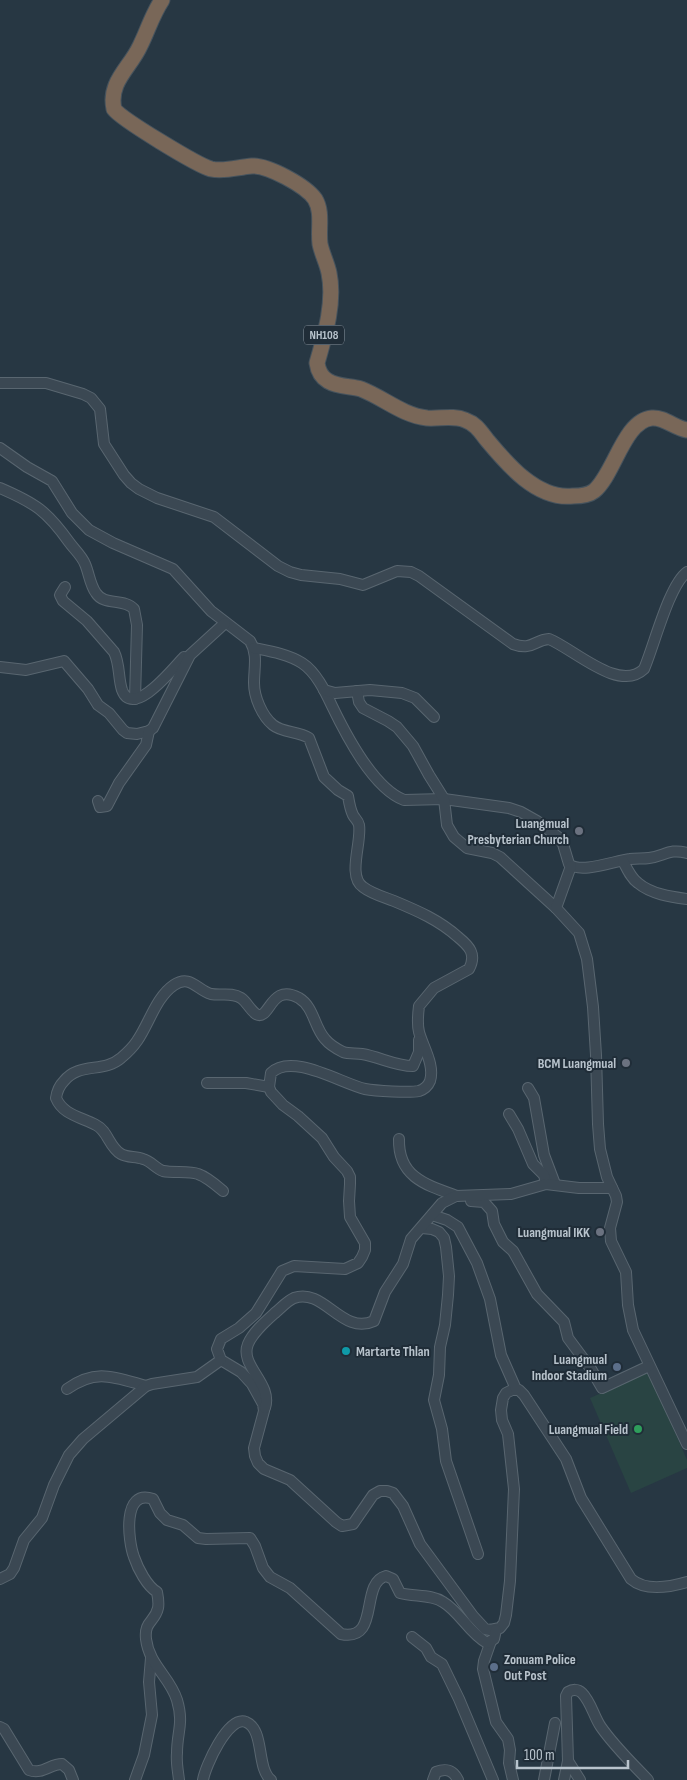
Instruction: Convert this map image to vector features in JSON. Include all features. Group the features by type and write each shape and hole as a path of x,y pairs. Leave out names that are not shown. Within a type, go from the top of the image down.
{"highway":[{"name":"NH108","path":"162,0 152,16 137,53 117,82 113,97 114,109 128,121 201,165 216,170 253,166 268,168 312,195 318,207 320,245 329,273 331,287 329,312 316,363 318,370 326,380 334,384 361,389 396,408 415,415 427,418 462,418 478,427 508,464 532,484 546,491 570,497 594,491 624,443 636,426 643,420 661,419 687,430"}],"street":[{"path":"0,383 46,383 91,398 100,409 104,444 131,483 157,498 214,517 278,566 290,572 340,579 363,585 397,571 411,572 513,644 531,646 543,639 549,639 608,672 631,676 638,675 644,669 664,611 678,583 684,573 687,572"},
{"path":"0,448 52,482 72,513 89,530 173,570 211,611 244,636 254,648 300,661 313,674 324,690 360,758 390,792 404,800 444,799 509,808 537,820 558,837 571,866"},
{"path":"0,488 32,503 44,511 85,562 95,593 100,598 126,604 134,609 137,625 135,699"},
{"path":"65,587 61,593 62,600 87,621 112,649 116,658 122,690 127,697 135,699 143,697 151,691 184,658 190,655 225,622"},
{"path":"223,1191 196,1173 164,1171 146,1160 121,1154 111,1145 107,1136 98,1126 64,1110 56,1098 60,1086 71,1073 112,1064 119,1060 137,1041 169,988 180,981 190,981 212,994 230,994 240,997 259,1015 265,1013 276,997 285,994 293,996 307,1005 318,1030 335,1047 345,1052 363,1054 401,1066 413,1066 419,1052 419,1006 434,988 469,968 473,957 469,946 445,926 425,914 372,892 356,879 355,872 360,840 359,826 353,815 348,796 338,790 324,777 309,738 304,734 276,727 268,720 254,689 254,648"},
{"path":"0,667 26,670 64,661 98,705 109,713 123,730 132,734 149,731 153,728 190,655"},
{"path":"324,690 335,693 388,690 402,693 415,698 434,717"},
{"path":"357,691 362,708 397,727 413,746 444,799 447,825 454,837 467,848 492,853 500,857 556,908 579,933 587,959 593,1007 600,1149 607,1177 617,1202 610,1228 611,1242 626,1272 628,1305 633,1330 687,1444"},
{"path":"98,801 100,807 107,806 119,783 146,745 149,731"},
{"path":"571,866 596,866 630,859 648,859 675,850 687,853"},
{"path":"623,861 638,883 665,894 687,898"},
{"path":"556,908 571,866"},
{"path":"264,1411 260,1398 252,1384 241,1372 221,1360 217,1349 221,1339 239,1328 256,1313 282,1271 294,1266 345,1269 358,1263 365,1250 365,1243 350,1217 350,1176 334,1157 322,1138 276,1098 269,1087 271,1073 280,1067 288,1066 324,1073 366,1089 421,1090 426,1087 431,1075 419,1032"},
{"path":"207,1083 246,1083 269,1087"},
{"path":"528,1088 534,1098 551,1184"},
{"path":"509,1114 518,1129 533,1164 551,1184"},
{"path":"399,1139 401,1160 408,1171 429,1185 466,1200 484,1202 492,1211 494,1224 503,1242 513,1251 537,1294 564,1322 568,1338 591,1369 602,1388 649,1366"},
{"path":"516,1389 510,1391 503,1398 501,1410 502,1420 508,1434 514,1489 510,1587 504,1623 496,1630 485,1629 473,1616 420,1544 403,1506 393,1493 380,1491 373,1495 352,1524 342,1526 290,1480 264,1469 258,1463 254,1448 267,1394 250,1363 246,1350 249,1342 258,1330 293,1298 309,1298 321,1303 349,1322 358,1325 374,1320 385,1292 403,1264 411,1239 448,1198 511,1194 551,1184 579,1188 612,1188"},
{"path":"432,1215 447,1220 458,1227 478,1263 490,1299 501,1355 516,1389 524,1395 566,1459 581,1498 632,1579 638,1585 657,1587 687,1582"},
{"path":"422,1228 439,1232 444,1238 446,1247 449,1276 448,1295 440,1347 439,1375 434,1400 442,1429 446,1461 478,1554"},
{"path":"0,1579 10,1574 14,1568 24,1540 42,1518 60,1472 69,1455 83,1439 146,1386 197,1378 221,1360"},
{"path":"67,1389 89,1376 112,1377 146,1386"},
{"path":"179,1780 176,1754 181,1724 180,1712 173,1690 153,1663 148,1649 145,1630 158,1608 157,1592 150,1588 134,1557 129,1529 132,1505 136,1501 148,1497 153,1499 160,1513 167,1520 183,1525 198,1538 250,1538 255,1546 262,1568 270,1577 290,1588 341,1634 352,1635 362,1627 368,1615 370,1597 375,1585 378,1580 386,1576 393,1579 400,1593 442,1601 483,1640 491,1641"},
{"path":"496,1630 484,1661 483,1669 496,1722 508,1739 510,1750 509,1763 513,1780"},
{"path":"412,1637 426,1648 431,1657 442,1664 493,1780"},
{"path":"135,1780 144,1755 152,1715 148,1682 151,1657"},
{"path":"564,1780 568,1761 566,1696 568,1692 578,1690 587,1700 600,1726 630,1763 648,1780"},
{"path":"203,1780 205,1770 225,1733 230,1727 240,1722 245,1722 254,1728 266,1773 271,1780"},
{"path":"544,1780 555,1723"},
{"path":"0,1727 4,1728 29,1770 33,1772 43,1771 62,1764 69,1770 74,1780"},
{"path":"568,1761 580,1780"},
{"path":"433,1780 436,1772 451,1770 458,1780"}],"green space":[{"name":"Luangmual Field","path":"649,1372 687,1460 687,1468 631,1493 590,1398"}],"place":[{"name":"Luangmual Presbyterian Church","path":"579,831"},
{"name":"BCM Luangmual","path":"626,1063"},
{"name":"Luangmual IKK","path":"600,1232"},
{"name":"Martarte Thlan","path":"346,1351"},
{"name":"Luangmual Indoor Stadium","path":"617,1367"},
{"name":"Luangmual Field","path":"638,1429"},
{"name":"Zonuam Police Out Post","path":"494,1667"}]}
